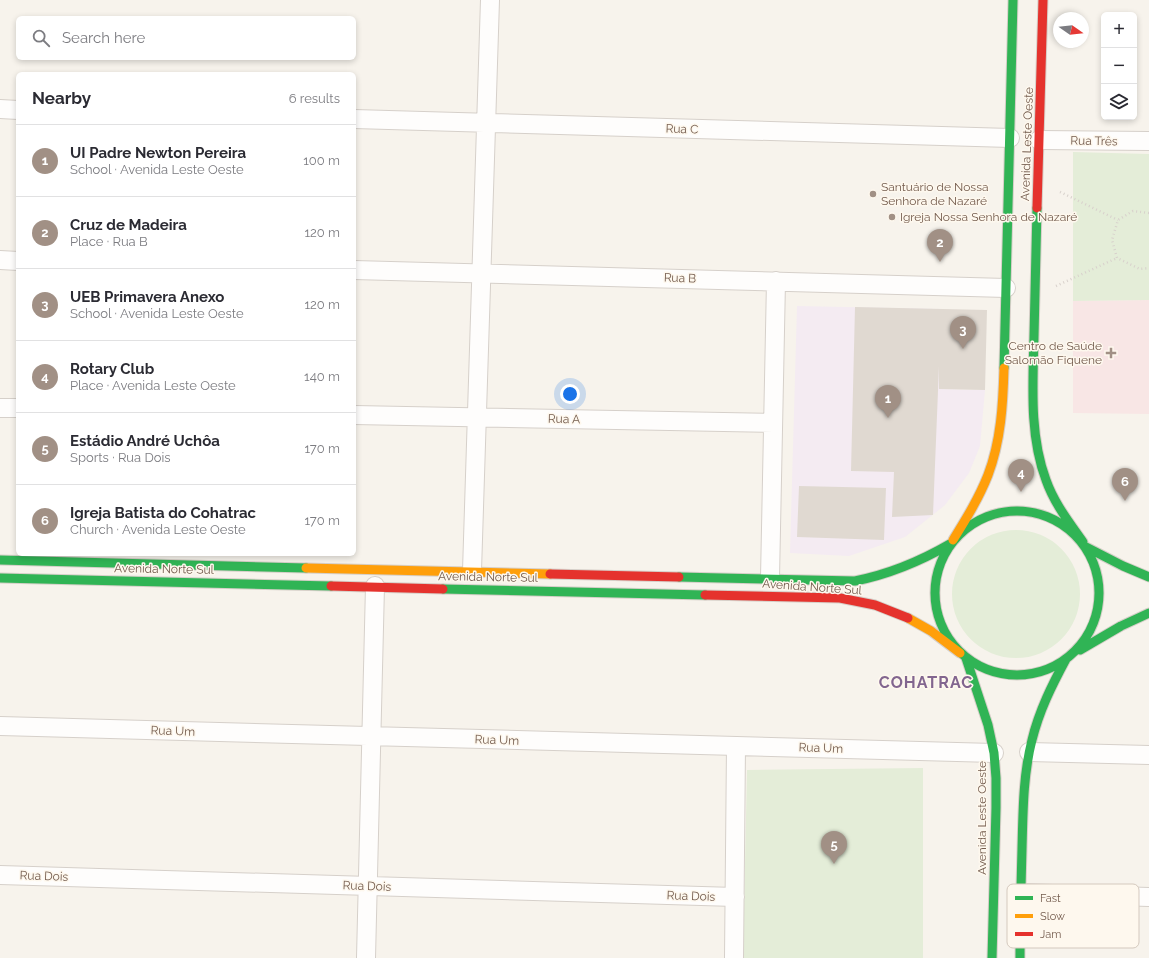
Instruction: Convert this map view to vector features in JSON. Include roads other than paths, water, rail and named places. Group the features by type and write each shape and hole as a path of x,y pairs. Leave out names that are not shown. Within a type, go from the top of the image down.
{"main road":[{"name":"Avenida Leste Oeste","path":"992,958 996,808 994,753 980,697 963,655 949,639 940,623 935,606 935,588 939,565 978,497 988,476 995,453 1003,397 1013,0"},
{"name":"Avenida Leste Oeste","path":"1043,0 1033,398 1035,426 1042,471 1051,492 1065,517 1084,544"},
{"path":"952,542 980,518 999,511 1020,509 1044,514 1060,522 1084,544 1123,566 1149,577"},
{"name":"Avenida Norte Sul","path":"0,560 855,581 878,577 901,570 925,559 952,542"},
{"path":"1021,884 1023,808 1029,752 1035,726 1053,683 1067,658 1084,642 1091,629 1096,616 1099,601 1099,577 1084,544"},
{"name":"Avenida Norte Sul","path":"0,578 840,598 868,603 900,613 916,620 963,655"},
{"path":"963,655 989,671 1014,676 1032,674 1048,669 1121,626 1149,613"},
{"path":"1020,948 1020,958"}],"street":[{"path":"472,571 490,0"},
{"path":"0,109 16,110"},
{"name":"Rua C","path":"356,119 1010,138"},
{"name":"Rua Três","path":"1039,140 1149,142"},
{"path":"0,260 16,261"},
{"name":"Rua B","path":"356,270 1006,288"},
{"path":"770,578 776,281"},
{"path":"0,408 16,408"},
{"name":"Rua A","path":"356,415 773,423"},
{"path":"366,958 375,586"},
{"name":"Rua Um","path":"0,726 994,753"},
{"path":"734,958 736,746"},
{"path":"1029,752 1149,755"},
{"name":"Rua Dois","path":"0,875 735,897"},
{"path":"1139,897 1149,897"}],"place":[{"name":"Santuário de Nossa Senhora de Nazaré","path":"873,194"},
{"name":"Igreja Nossa Senhora de Nazaré","path":"892,217"},
{"name":"Cruz de Madeira","path":"940,262"},
{"name":"UEB Primavera Anexo","path":"963,349"},
{"name":"Centro de Saúde Salomão Fiquene","path":"1111,353"},
{"name":"UI Padre Newton Pereira","path":"888,418"},
{"name":"Rotary Club","path":"1021,492"},
{"name":"Igreja Batista do Cohatrac","path":"1125,501"},
{"name":"Estádio André Uchôa","path":"834,864"}],"district":[{"name":"COHATRAC","path":"926,682"}]}
